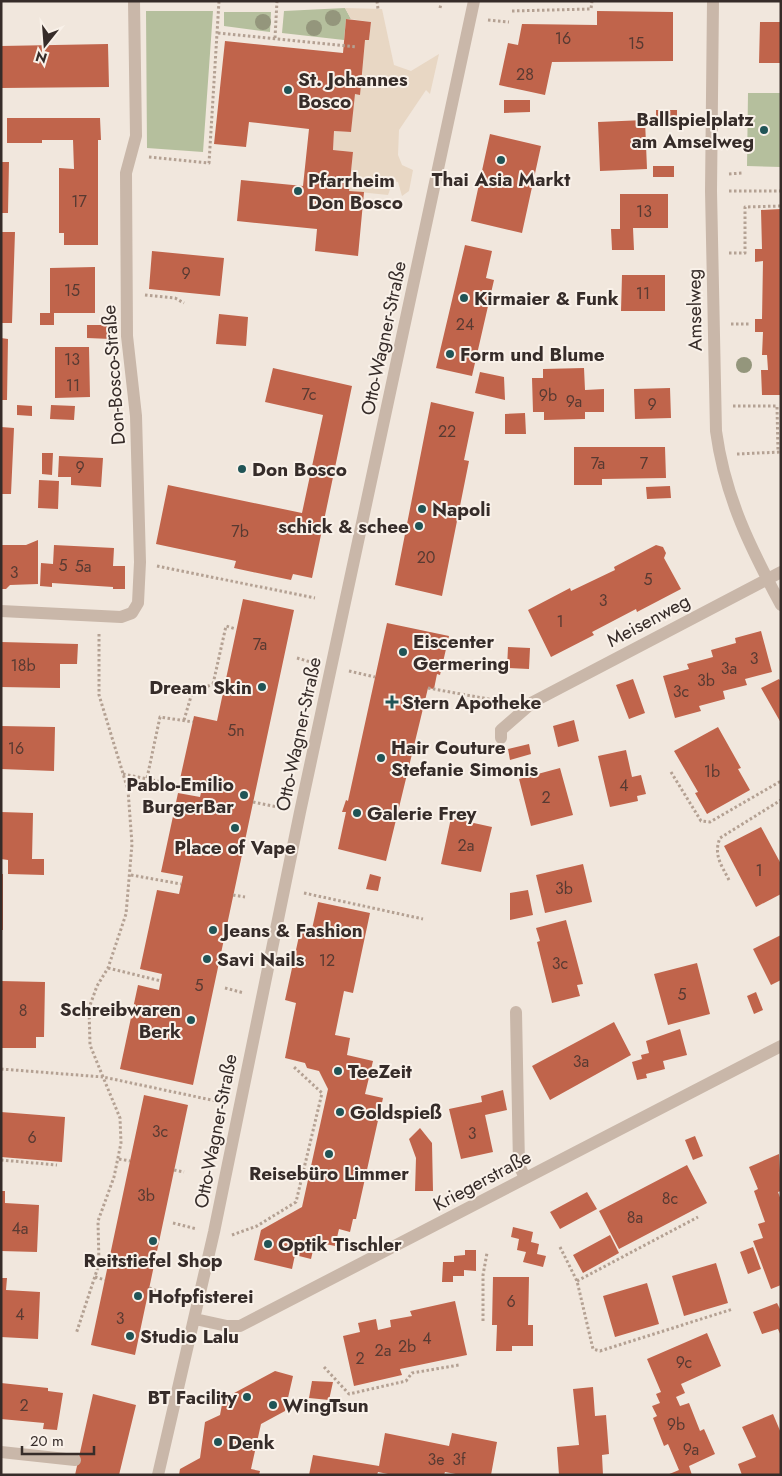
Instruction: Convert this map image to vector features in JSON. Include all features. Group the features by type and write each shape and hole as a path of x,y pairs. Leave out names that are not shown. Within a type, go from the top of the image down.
{"street":[{"name":"Don-Bosco-Straße","path":"1,611 121,617 132,613 136,608 140,562 136,416 127,336 126,173 136,136 134,1"},
{"name":"Otto-Wagner-Straße","path":"158,1475 214,1232 300,812 474,1"},
{"name":"Amselweg","path":"713,1 711,191 714,406 719,454 734,510 781,605"},
{"name":"Meisenweg","path":"501,738 501,730 533,702 781,572"},
{"path":"516,1012 519,1165 525,1178"},
{"name":"Kriegerstraße","path":"195,1319 227,1326 240,1326 781,1046"},
{"path":"1,1452 75,1460"}],"path":[{"path":"131,155 209,163 219,1"},
{"path":"275,38 277,1"},
{"path":"378,1 378,9"},
{"path":"512,11 591,10 592,1"},
{"path":"485,20 509,22"},
{"path":"218,32 357,47"},
{"path":"728,174 742,173"},
{"path":"711,191 781,191"},
{"path":"712,254 745,253 745,207 781,206"},
{"path":"127,293 175,298 184,303"},
{"path":"714,406 777,406 779,452 719,454"},
{"path":"140,562 315,598"},
{"path":"76,1334 95,1277 100,1255 98,1220 120,1159 121,1143 120,1118 90,1045 88,1021 93,996 108,968 126,914 131,875 131,808 97,683 100,616"},
{"path":"213,684 226,626 236,629"},
{"path":"332,667 375,677"},
{"path":"184,720 192,693 213,684 224,687"},
{"path":"428,688 512,703 533,702"},
{"path":"147,778 160,717 193,722"},
{"path":"671,772 701,821 710,822 781,781"},
{"path":"123,774 202,790"},
{"path":"729,880 716,856 716,846 720,838 781,800"},
{"path":"253,802 300,812"},
{"path":"131,875 181,884"},
{"path":"304,893 423,919"},
{"path":"233,895 245,897"},
{"path":"108,968 160,981"},
{"path":"173,1224 231,1236 256,1226 296,1202 322,1093 294,1067"},
{"path":"1,1069 104,1077 240,1107"},
{"path":"120,1159 130,1161"},
{"path":"1,1160 57,1165"},
{"path":"174,1170 184,1172"},
{"path":"576,1281 698,1217"},
{"path":"560,1247 576,1281 593,1349 600,1351 733,1309"},
{"path":"483,1321 483,1275 487,1252"},
{"path":"95,1277 105,1280"},
{"path":"149,1288 158,1291"},
{"path":"324,1367 349,1394 406,1381 412,1373 459,1364"}],"green space":[{"path":"345,8 351,19 346,19 344,40 282,33 284,11"},
{"path":"146,11 213,11 203,152 147,148"},
{"path":"224,12 271,12 270,32 224,26"},
{"name":"Ballspielplatz am Amselweg","path":"748,93 781,93 781,167 747,166"}],"shaded area":[{"path":"345,8 382,9 394,65 411,71 439,54 430,94 426,90 399,130 398,155 402,165 413,170 409,191 402,196 398,182 393,181 388,195 349,191 353,152 333,150 334,131 351,132 359,39 369,40 371,22 351,19"}],"building":[{"path":"597,11 673,12 673,61 552,62 545,95 499,85 508,43 518,45 522,24 597,25"},
{"path":"346,19 371,22 369,40 365,40 360,95 355,94 351,132 334,131 333,150 353,152 349,191 364,192 358,256 315,251 317,229 237,221 241,180 303,186 309,129 249,122 246,147 214,144 225,41 343,53"},
{"path":"760,22 781,22 781,63 759,63"},
{"path":"108,44 109,87 1,88 1,46"},
{"path":"504,100 530,100 530,112 504,113"},
{"path":"656,110 677,110 677,120 656,121"},
{"path":"7,118 100,118 101,140 98,140 98,245 64,245 64,233 59,233 59,168 74,169 73,140 42,140 42,143 7,143"},
{"path":"645,120 647,169 600,171 598,122"},
{"path":"490,134 541,146 522,233 471,221"},
{"path":"1,162 9,162 8,213 1,213"},
{"path":"653,166 674,166 674,177 653,177"},
{"path":"620,194 668,194 668,228 633,228 634,250 612,250 611,229 620,229"},
{"path":"781,209 781,395 762,395 761,370 768,370 767,355 762,355 763,332 755,332 755,319 762,319 763,261 755,262 755,249 762,249 761,210"},
{"path":"1,232 15,232 12,323 1,323"},
{"path":"465,245 492,251 486,278 494,280 472,376 436,368"},
{"path":"152,251 224,258 220,296 149,289"},
{"path":"95,267 95,313 54,313 54,325 40,325 40,313 50,313 50,268"},
{"path":"622,275 665,275 665,311 621,311"},
{"path":"219,314 248,317 246,346 216,344"},
{"path":"87,325 111,325 111,339 87,338"},
{"path":"1,338 8,339 7,400 1,400"},
{"path":"55,347 89,347 90,397 55,398"},
{"path":"273,368 352,386 312,578 293,574 291,580 234,568 236,561 156,544 168,485 302,513 323,415 265,402"},
{"path":"584,368 585,390 604,389 604,412 585,412 585,419 544,420 544,412 533,412 532,378 543,378 543,369"},
{"path":"480,372 504,377 505,400 475,393"},
{"path":"670,388 671,418 635,419 634,389"},
{"path":"431,402 474,412 464,460 469,461 442,596 395,585"},
{"path":"17,405 32,406 32,416 17,415"},
{"path":"51,405 75,406 74,420 50,419"},
{"path":"525,413 526,434 505,434 505,414"},
{"path":"1,427 14,428 11,494 1,494"},
{"path":"574,447 665,447 666,478 602,479 602,485 574,485"},
{"path":"42,453 53,453 52,475 42,474"},
{"path":"59,456 103,458 101,487 71,485 71,477 58,477"},
{"path":"39,480 59,481 58,509 38,508"},
{"path":"670,486 671,498 647,499 646,487"},
{"path":"38,540 38,584 10,585 6,589 1,589 1,545 26,545"},
{"path":"54,545 114,548 113,566 125,566 125,589 52,583 52,587 40,586 41,563 53,564"},
{"path":"656,545 663,547 666,553 664,558 681,589 637,612 636,609 592,632 594,635 551,657 528,610 570,588 571,591 615,570 614,567"},
{"path":"243,599 294,610 193,1085 120,1069 138,985 159,990 162,974 140,969 157,890 179,894 183,876 161,872 178,793 200,797 203,784 180,779 194,716 217,721"},
{"path":"387,623 449,636 440,675 437,674 434,689 428,688 386,861 338,849 346,812 342,812 346,800 348,801"},
{"path":"761,631 772,672 745,679 747,685 723,691 725,699 699,706 701,711 675,718 663,676 689,669 687,664 713,657 711,650 736,643 735,638"},
{"path":"1,642 78,644 77,664 60,664 60,688 1,687"},
{"path":"508,647 530,648 529,669 507,668"},
{"path":"633,679 645,713 629,719 616,685"},
{"path":"779,679 781,682 781,723 761,688"},
{"path":"574,720 579,741 558,747 553,726"},
{"path":"1,726 55,727 54,771 1,769"},
{"path":"718,727 741,768 738,769 750,790 707,814 695,793 698,792 674,751"},
{"path":"529,744 531,754 510,760 508,749"},
{"path":"626,750 632,777 641,775 646,794 637,796 638,801 610,807 598,756"},
{"path":"560,768 573,815 531,826 519,779"},
{"path":"1,812 33,813 32,859 44,859 44,875 8,874 8,860 1,859"},
{"path":"451,818 492,827 481,872 441,864"},
{"path":"761,827 781,864 781,894 756,907 724,846"},
{"path":"583,864 592,902 545,913 536,875"},
{"path":"1,874 3,874 3,930 1,930"},
{"path":"370,874 381,877 378,891 366,889"},
{"path":"528,890 533,915 510,920 510,893"},
{"path":"318,902 370,913 353,993 344,991 335,1035 350,1038 347,1055 373,1061 365,1094 383,1098 356,1219 353,1219 350,1232 339,1229 335,1246 315,1242 311,1259 295,1255 292,1269 254,1260 261,1230 302,1207 328,1089 319,1071 307,1068 305,1063 285,1058 296,1003 285,1000 301,927 312,929"},
{"path":"566,920 583,984 577,985 580,996 552,1003 537,942 540,941 536,928"},
{"path":"781,935 781,980 771,985 753,949"},
{"path":"697,963 710,1014 668,1025 654,974"},
{"path":"1,981 45,982 44,1037 36,1037 36,1048 1,1048"},
{"path":"756,992 763,1010 754,1014 747,996"},
{"path":"614,1022 631,1055 550,1100 532,1066"},
{"path":"680,1029 687,1055 663,1061 665,1069 646,1074 647,1078 637,1080 632,1062 642,1059 641,1055 649,1053 646,1041"},
{"path":"503,1090 507,1110 485,1115 493,1152 461,1159 449,1109 482,1102 481,1096"},
{"path":"144,1095 188,1105 135,1355 91,1345"},
{"path":"1,1112 65,1117 62,1162 1,1157"},
{"path":"420,1128 432,1143 433,1191 415,1191 416,1158 409,1139"},
{"path":"695,1136 703,1156 693,1160 685,1140"},
{"path":"779,1154 781,1191 778,1192 781,1200 781,1285 771,1289 753,1241 763,1238 758,1224 765,1222 754,1191 758,1189 749,1167"},
{"path":"687,1165 707,1203 619,1249 599,1211"},
{"path":"1,1191 5,1191 5,1203 39,1205 37,1252 1,1251"},
{"path":"587,1192 597,1209 560,1229 550,1212"},
{"path":"513,1227 533,1232 531,1242 539,1244 537,1254 546,1256 543,1267 523,1262 526,1252 517,1250 519,1239 511,1237"},
{"path":"610,1235 619,1253 583,1273 573,1255"},
{"path":"753,1247 761,1269 748,1274 740,1252"},
{"path":"465,1250 476,1250 476,1271 464,1270 464,1276 453,1276 453,1282 442,1282 443,1262 454,1262 454,1256 465,1255"},
{"path":"716,1263 728,1303 684,1316 672,1276"},
{"path":"493,1277 529,1277 528,1325 533,1325 533,1346 512,1346 512,1351 496,1351 497,1325 492,1325"},
{"path":"1,1278 7,1278 6,1290 40,1292 38,1339 1,1337"},
{"path":"647,1283 659,1324 615,1337 603,1296"},
{"path":"455,1301 467,1355 400,1369 402,1375 354,1386 343,1336 360,1332 358,1323 376,1319 378,1330 391,1327 390,1320 412,1316 410,1311"},
{"path":"777,1303 781,1311 781,1336 778,1329 762,1334 753,1312"},
{"path":"707,1333 721,1366 681,1384 685,1393 676,1397 680,1406 689,1403 700,1431 704,1429 715,1454 689,1466 692,1475 667,1475 679,1470 668,1444 664,1446 653,1418 657,1416 652,1406 660,1403 656,1394 661,1392 647,1359"},
{"path":"275,1371 293,1376 285,1411 261,1424 251,1469 260,1471 259,1475 179,1475 180,1469 200,1458 205,1422 220,1415 223,1399"},
{"path":"312,1381 333,1382 329,1400 309,1398"},
{"path":"1,1383 48,1388 48,1391 63,1393 57,1430 43,1429 44,1423 1,1419"},
{"path":"593,1387 595,1416 606,1415 609,1454 602,1455 603,1475 559,1475 557,1447 579,1445 573,1389"},
{"path":"93,1394 136,1405 119,1475 75,1475"},
{"path":"773,1414 781,1433 781,1474 742,1475 738,1464 756,1457 742,1427"},
{"path":"385,1433 449,1446 452,1433 497,1442 491,1475 461,1475 445,1472 444,1475 393,1475 378,1472 377,1475 309,1475 313,1455 379,1466"}],"place":[{"name":"St. Johannes Bosco","path":"288,90"},
{"name":"Ballspielplatz am Amselweg","path":"764,130"},
{"name":"Thai Asia Markt","path":"501,160"},
{"name":"Pfarrheim Don Bosco","path":"298,191"},
{"name":"Kirmaier & Funk","path":"464,298"},
{"name":"Form und Blume","path":"450,354"},
{"name":"Don Bosco","path":"242,469"},
{"name":"Napoli","path":"422,509"},
{"name":"schick & schee","path":"419,526"},
{"name":"Eiscenter Germering","path":"403,652"},
{"name":"Dream Skin","path":"262,687"},
{"name":"Stern Apotheke","path":"392,702"},
{"name":"Hair Couture Stefanie Simonis","path":"381,758"},
{"name":"Pablo-Emilio BurgerBar","path":"244,795"},
{"name":"Galerie Frey","path":"357,813"},
{"name":"Place of Vape","path":"235,828"},
{"name":"Jeans & Fashion","path":"213,930"},
{"name":"Savi Nails","path":"207,959"},
{"name":"Schreibwaren Berk","path":"191,1020"},
{"name":"TeeZeit","path":"338,1071"},
{"name":"Goldspieß","path":"340,1112"},
{"name":"Reisebüro Limmer","path":"329,1154"},
{"name":"Reitstiefel Shop","path":"153,1241"},
{"name":"Optik Tischler","path":"268,1244"},
{"name":"Hofpfisterei","path":"138,1296"},
{"name":"Studio Lalu","path":"130,1336"},
{"name":"BT Facility","path":"247,1397"},
{"name":"WingTsun","path":"273,1405"},
{"name":"Denk","path":"218,1442"}]}
